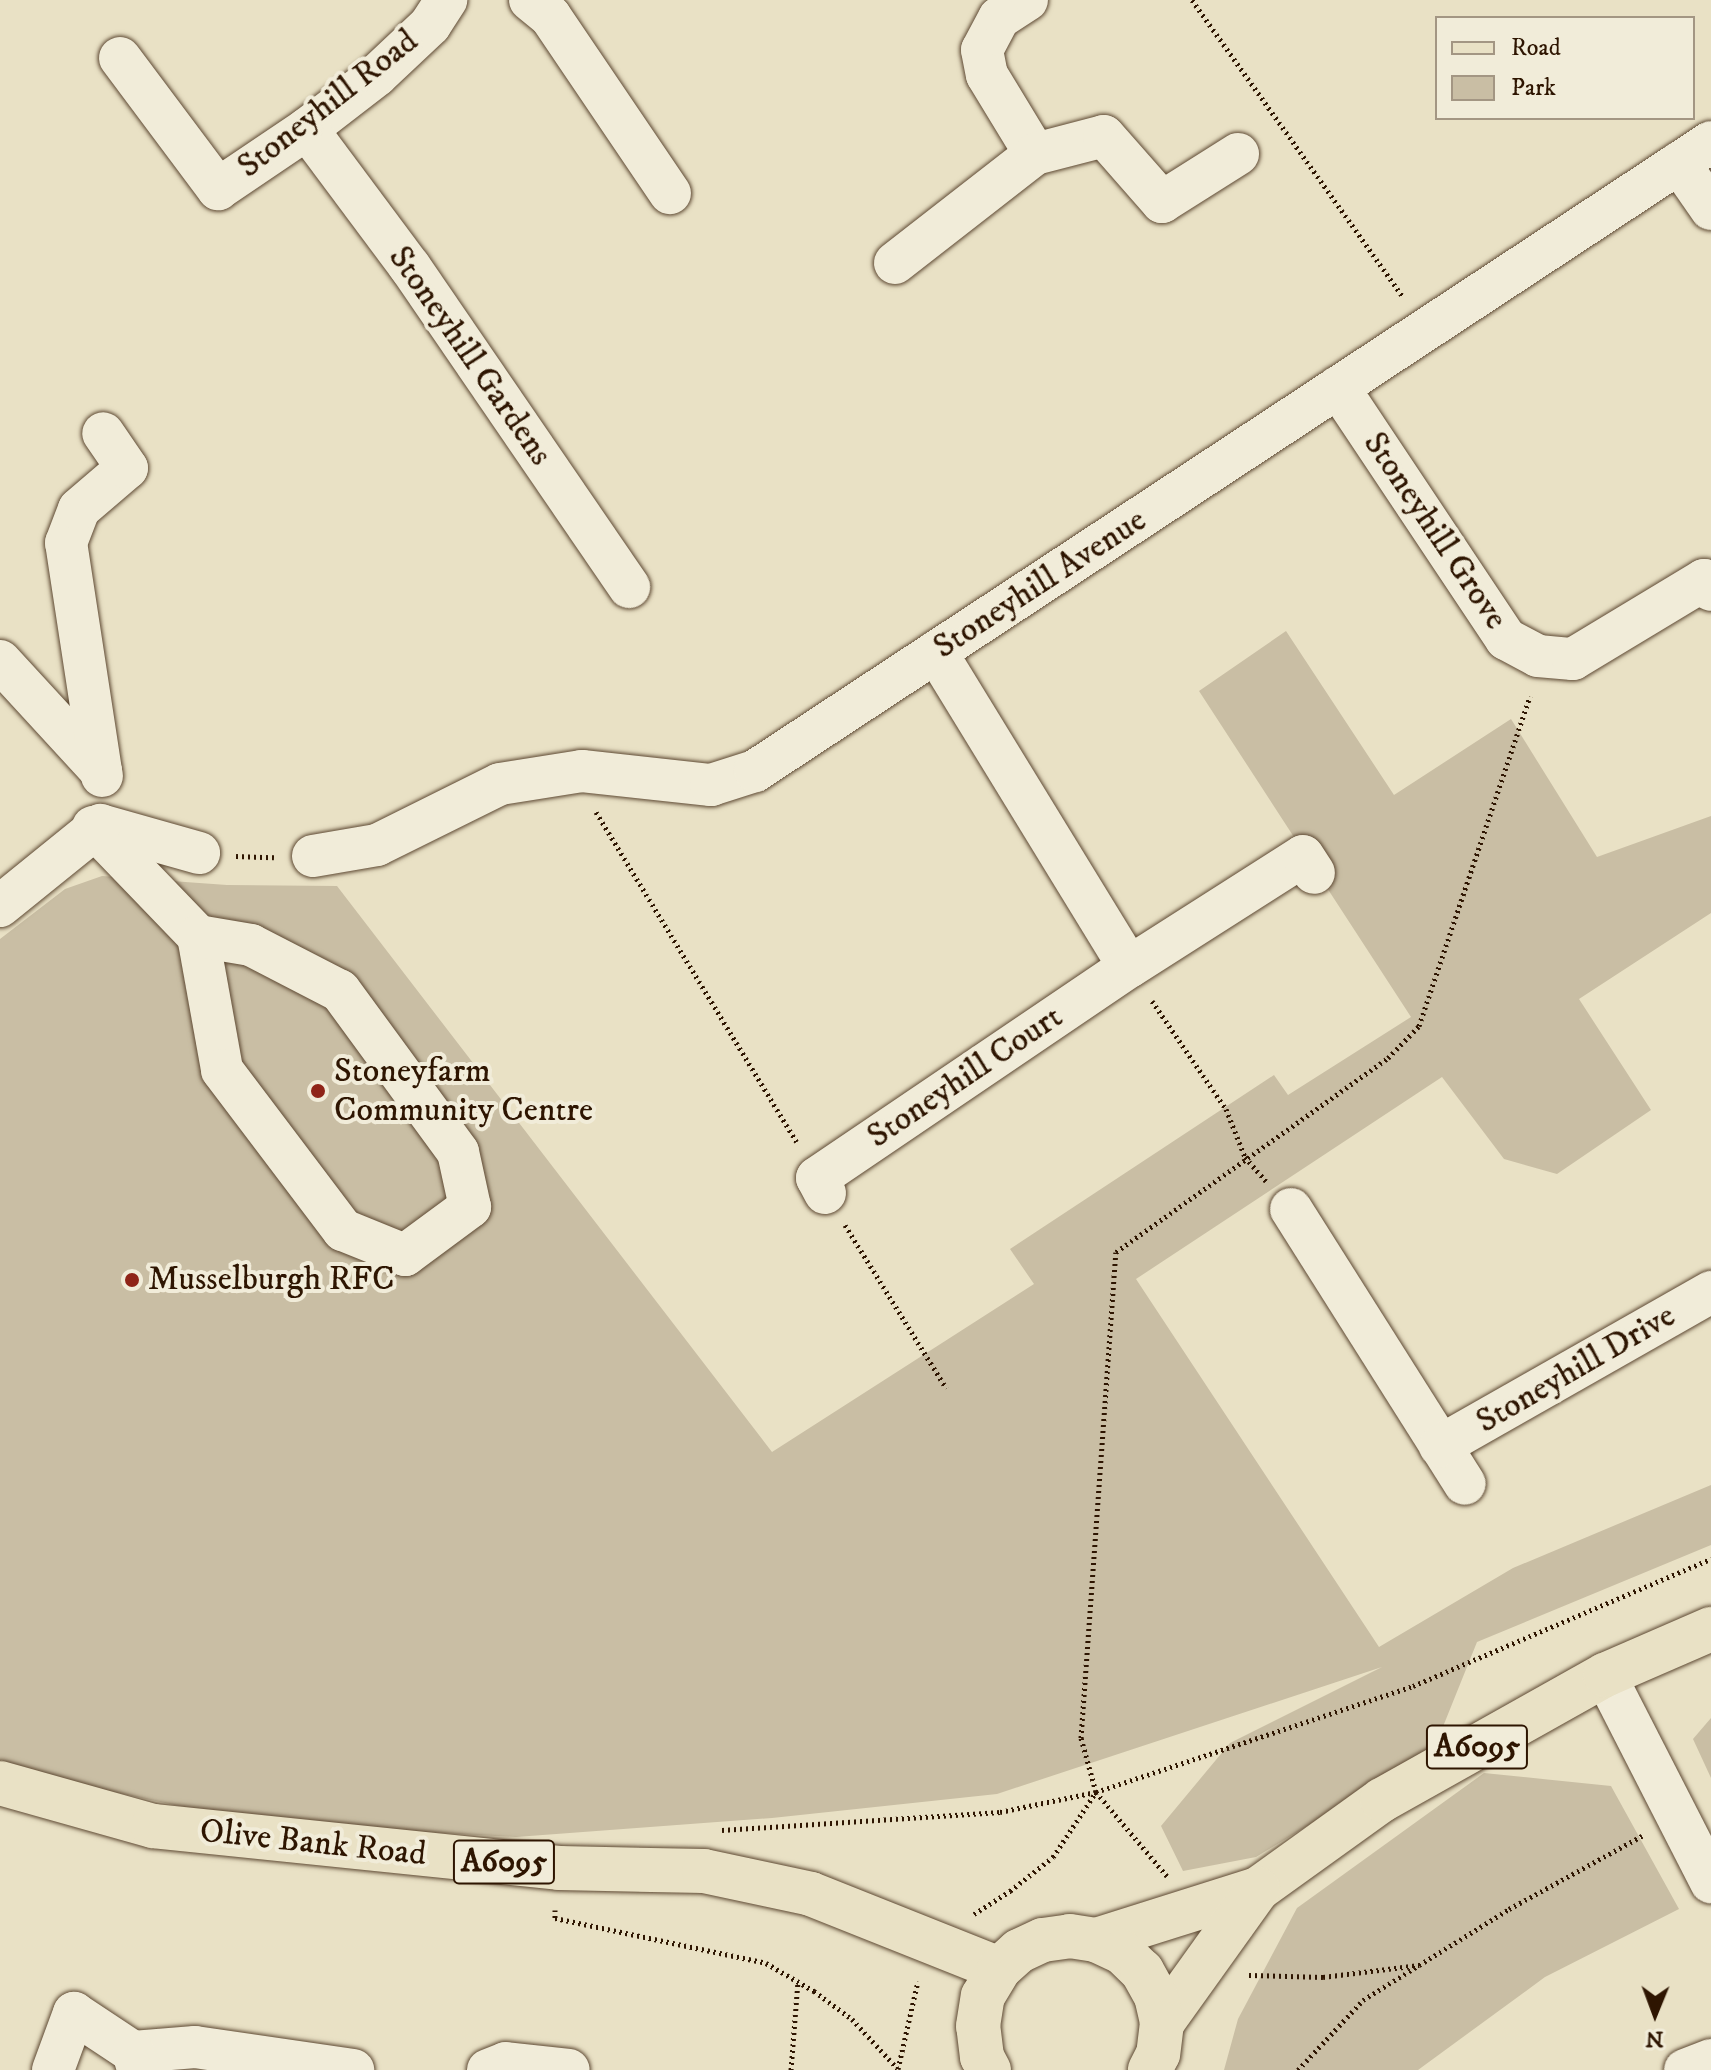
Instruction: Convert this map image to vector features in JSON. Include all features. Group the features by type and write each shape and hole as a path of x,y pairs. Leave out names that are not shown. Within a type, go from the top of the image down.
{"main road":[{"name":"A6095","path":"1096,1940 1258,1889 1382,1800 1605,1675 1711,1629"},
{"name":"Olive Bank Road","path":"0,1783 153,1826 559,1868 704,1871 811,1894 999,1969"},
{"name":"A6095","path":"1162,2023 1258,1889"},
{"name":"A6095","path":"989,2070 982,2057 978,2026 983,1996 999,1969 1019,1951 1043,1940 1070,1936 1096,1940 1122,1952 1142,1971 1156,1996 1162,2023 1158,2054 1150,2070"}],"street":[{"name":"Stoneyhill Road","path":"120,58 218,189 307,129 377,75 430,25 446,0"},
{"path":"530,0 550,16 670,193"},
{"path":"1027,0 999,18 982,50 987,75 1035,154"},
{"name":"Stoneyhill Gardens","path":"307,129 410,267 629,587"},
{"path":"895,263 1035,154 1104,136 1162,202 1238,154"},
{"path":"1695,153 1711,209"},
{"name":"Stoneyhill Avenue","path":"313,856 377,845 500,784 571,773 711,785 755,771 1695,153"},
{"name":"Stoneyhill Grove","path":"1338,387 1506,639 1538,656 1573,659 1704,580 1711,590"},
{"path":"0,906 97,826 104,797 66,543 79,509 127,468 103,433"},
{"path":"936,652 1129,967"},
{"path":"0,661 101,771"},
{"path":"97,826 199,853"},
{"path":"97,826 198,936 222,1070 343,1230 405,1255 470,1207 458,1152 340,991 251,945 198,936"},
{"name":"Stoneyhill Court","path":"821,1186 1129,967 1303,856 1314,873"},
{"name":"Stoneyhill Drive","path":"1291,1209 1465,1484"},
{"name":"Stoneyhill Drive","path":"1440,1446 1711,1292"},
{"path":"1605,1675 1711,1882"},
{"path":"53,2070 74,2013 136,2061 195,2047 353,2070"},
{"path":"1685,2070 1711,2060"},
{"path":"488,2070 506,2063 569,2070"}],"path":[{"path":"1192,0 1426,329"},
{"path":"571,773 765,1085 821,1186 946,1388"},
{"path":"199,853 313,856"},
{"path":"1129,967 1226,1109 1245,1157 1291,1209"},
{"path":"715,1830 1000,1812 1096,1792 1413,1686 1711,1559"},
{"path":"1096,1792 1194,1909"},
{"path":"898,2069 928,1942 1010,1891 1053,1857 1096,1792"},
{"path":"1298,2070 1363,2000 1509,1909 1678,1817"},
{"path":"559,1868 555,1918 766,1963 852,2019 898,2069"},
{"path":"1215,1949 1237,1975 1323,1977 1419,1965"},
{"path":"791,2070 798,1982"}],"green space":[{"path":"1286,631 1394,795 1511,719 1597,857 1711,816 1711,913 1579,999 1651,1110 1557,1174 1504,1159 1442,1077 1136,1279 1379,1647 1513,1568 1711,1485 1711,1545 1477,1642 1434,1749 1256,1857 1183,1871 1161,1826 1230,1743 1382,1667 997,1794 772,1818 516,1837 260,1823 0,1768 0,939 65,889 102,876 227,885 337,886 772,1452 1034,1284 1010,1249 1274,1075 1288,1095 1411,1017 1199,691"},
{"path":"1711,1718 1711,1778 1693,1739"},
{"path":"1484,1773 1611,1786 1679,1909 1545,1977 1418,2070 1224,2070 1238,2019 1297,1908"}],"place":[{"name":"Stoneyfarm Community Centre","path":"318,1091"},
{"name":"Musselburgh RFC","path":"132,1280"}]}
